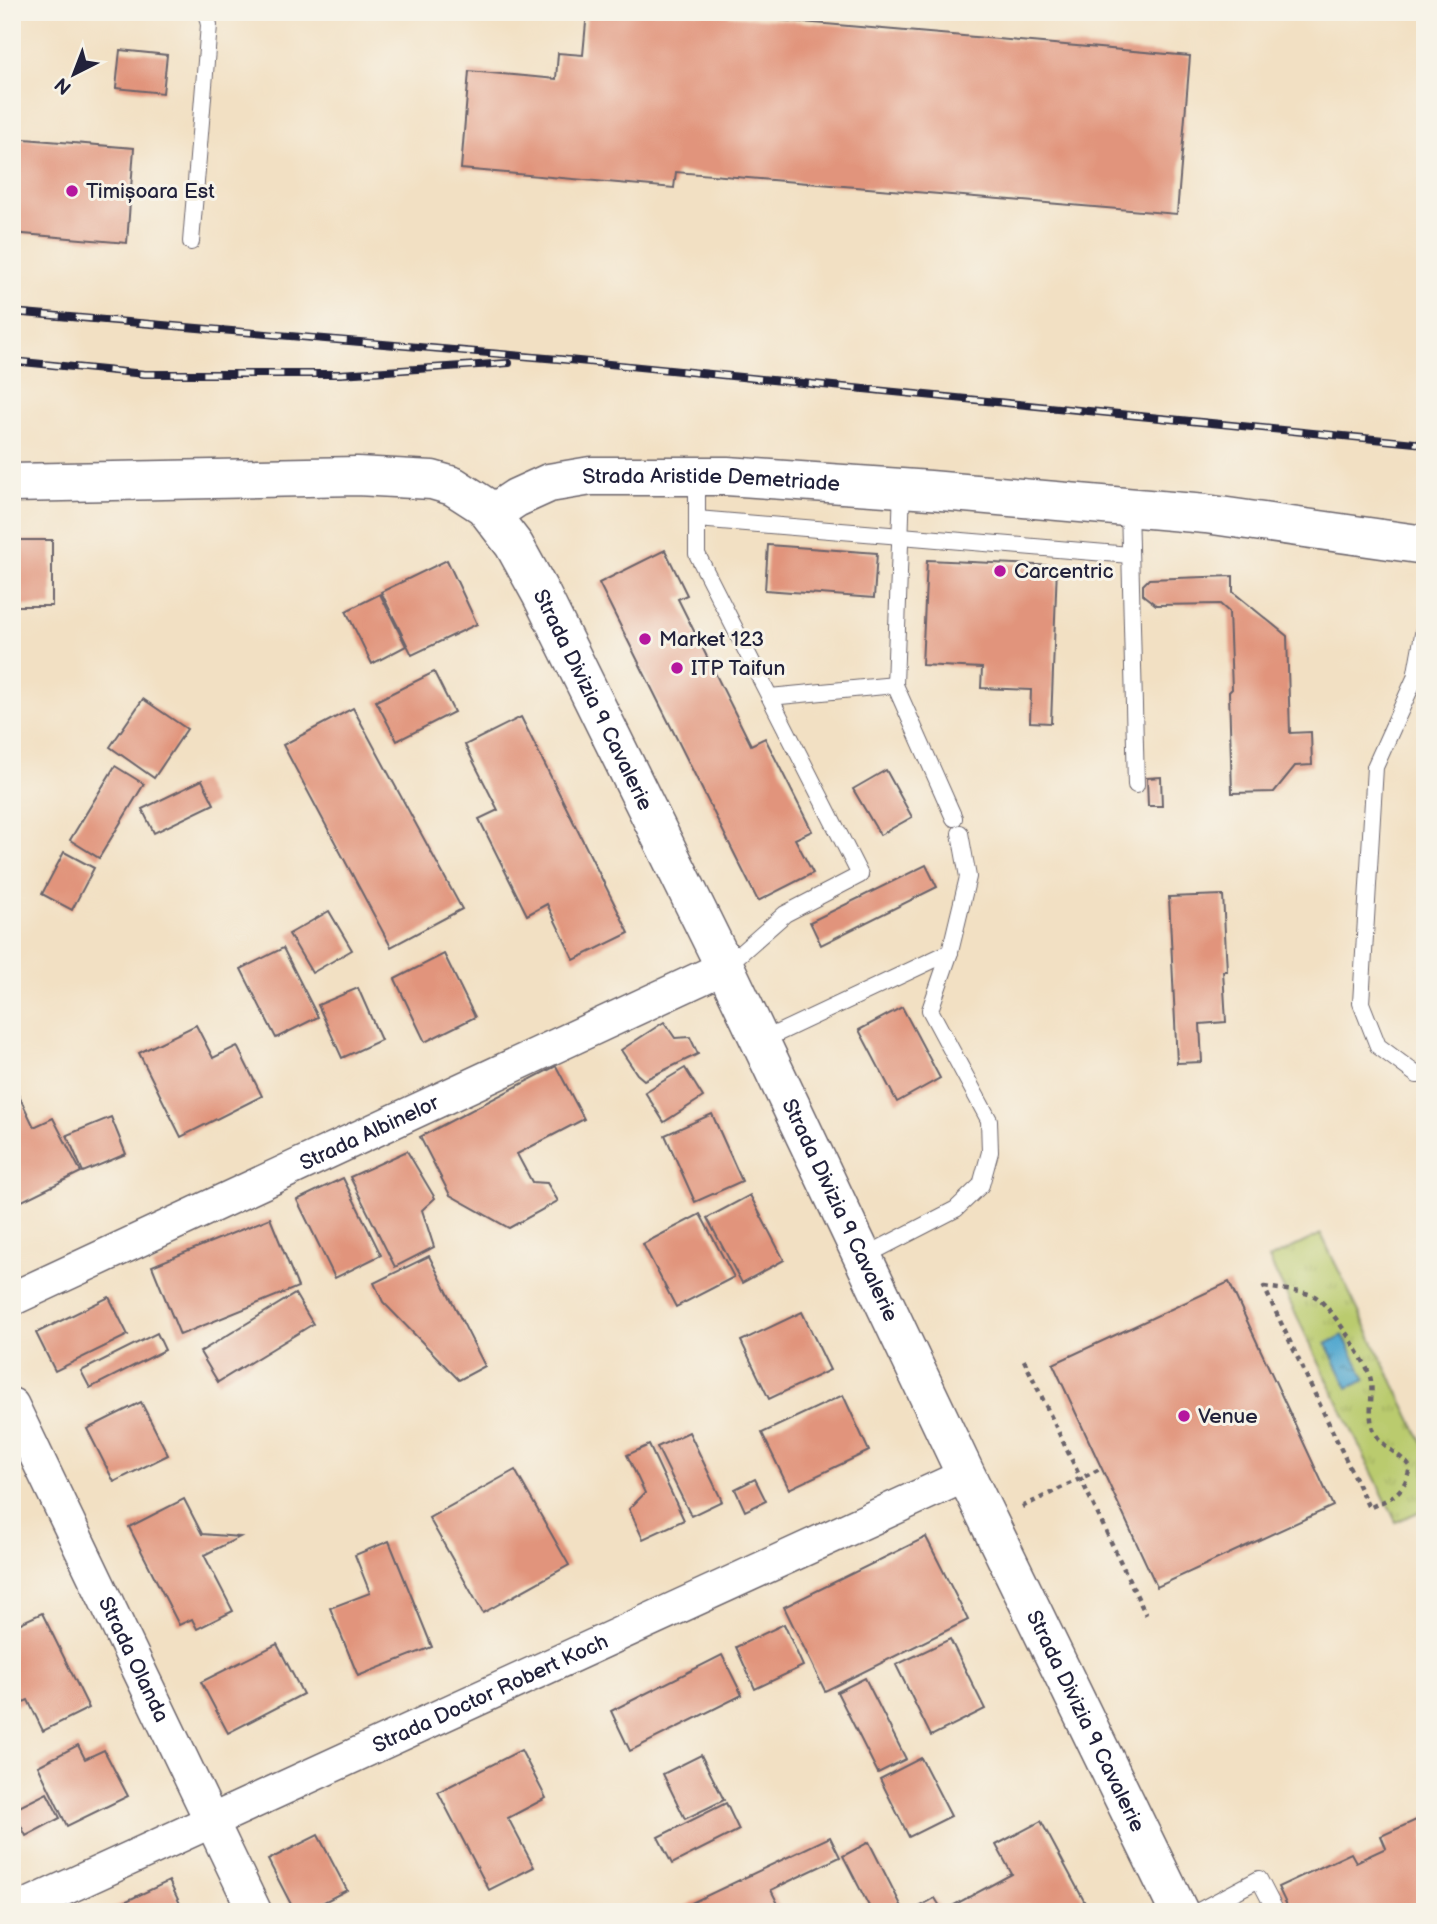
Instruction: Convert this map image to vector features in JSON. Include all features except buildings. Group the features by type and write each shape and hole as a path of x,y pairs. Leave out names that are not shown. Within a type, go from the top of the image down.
{"main road":[{"path":"12,483 357,476 418,478 453,486 471,496 492,514"},
{"name":"Strada Aristide Demetriade","path":"492,514 516,498 549,483 591,477 697,476 902,488 1206,514 1425,545"},
{"name":"Strada Divizia 9 Cavalerie","path":"492,514 514,545 541,594 725,967 966,1475 1179,1912"}],"street":[{"name":"Strada Albinelor","path":"12,1299 725,967"},
{"name":"Strada Olanda","path":"12,1405 255,1912"},
{"name":"Strada Doctor Robert Koch","path":"13,1912 966,1475"}],"lane":[{"path":"191,242 209,25 206,12"},
{"path":"697,476 696,554 860,875 785,914 725,967"},
{"path":"863,1257 956,1209 981,1185 990,1152 989,1120 930,1010 950,953 968,877 957,826 895,685 902,488"},
{"path":"1129,507 1136,785"},
{"path":"696,519 1130,555"},
{"path":"1425,623 1415,678 1375,767 1361,1003 1378,1046 1417,1075 1425,1074"},
{"path":"770,698 895,685"},
{"path":"761,1041 950,953"},
{"path":"1197,1912 1259,1879 1276,1912"}],"path":[{"path":"1264,1287 1315,1296 1347,1333 1371,1380 1369,1400 1374,1431 1387,1448 1404,1458 1410,1467 1406,1484 1392,1497 1368,1508 1269,1299 1264,1287"},
{"path":"1024,1360 1146,1615"},
{"path":"990,1523 1102,1468"}],"green space":[{"path":"1321,1234 1425,1448 1425,1509 1396,1522 1269,1259"}],"water":[{"path":"1343,1335 1366,1380 1348,1388 1326,1344"}],"railway":[{"path":"12,312 558,359 1425,444"},
{"path":"12,361 145,374 340,374 509,363"}],"place":[{"name":"Timișoara Est","path":"72,191"},
{"name":"Carcentric","path":"1000,571"},
{"name":"Market 123","path":"645,639"},
{"name":"ITP Taifun","path":"677,668"},
{"name":"Venue","path":"1184,1416"}]}
